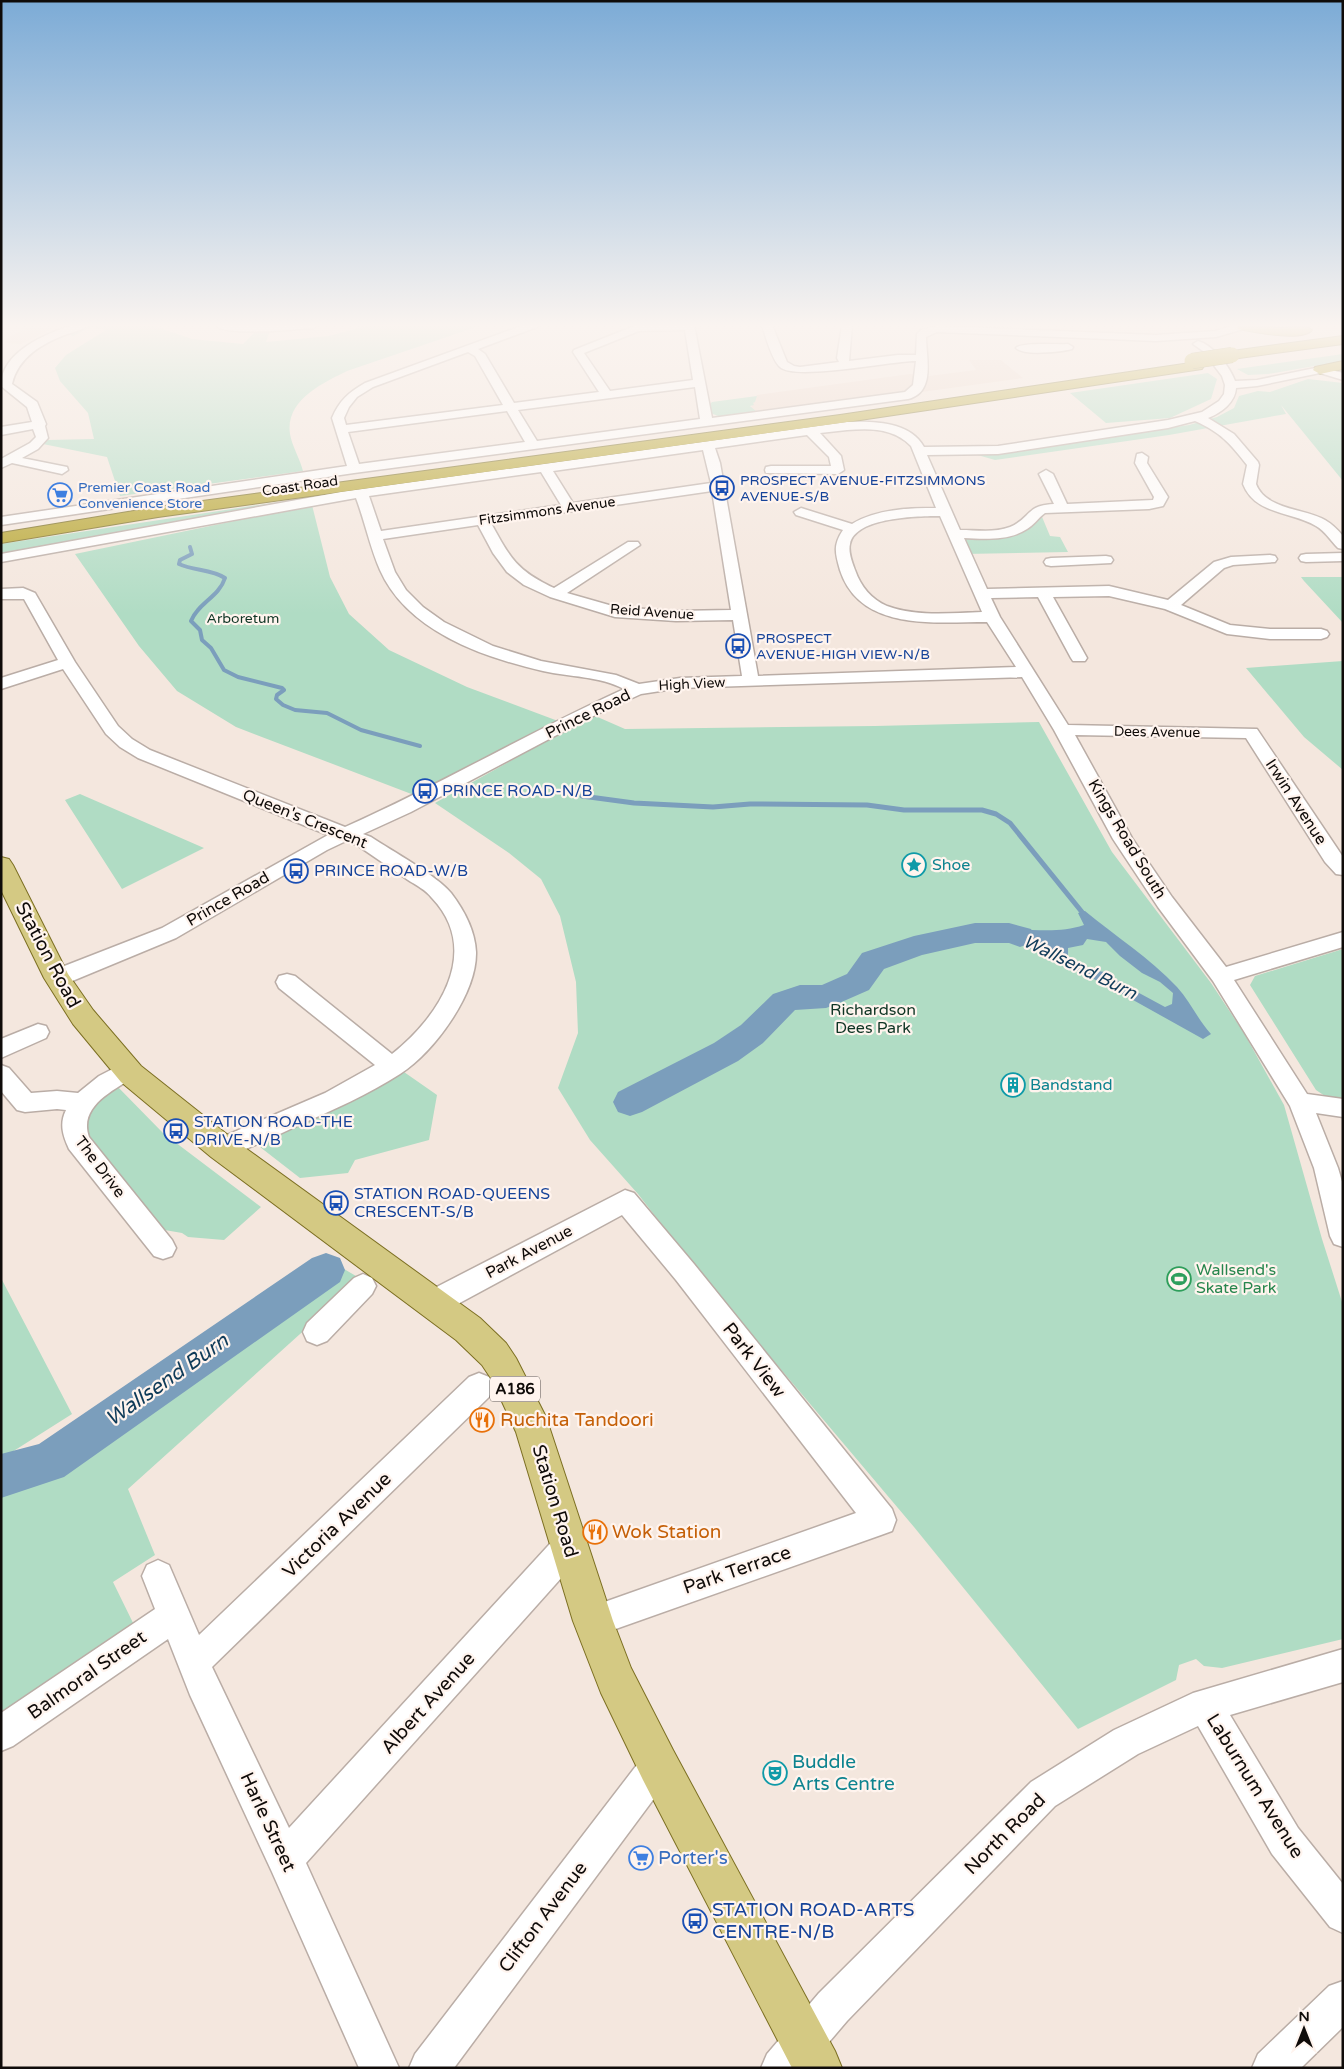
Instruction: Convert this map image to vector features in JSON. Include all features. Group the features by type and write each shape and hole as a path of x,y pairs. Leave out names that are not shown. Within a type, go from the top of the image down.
{"highway":[{"name":"Coast Road","path":"1,532 154,507 779,422"},
{"name":"Coast Road","path":"1,538 301,492 819,422"}],"main road":[{"name":"Station Road","path":"1,866 57,978 82,1017 128,1070 222,1148 468,1329 494,1354 504,1369 533,1430 593,1621 615,1680 801,2058"}],"street":[{"path":"339,422 354,469"},
{"path":"341,429 402,422"},
{"path":"519,422 533,445"},
{"name":"Coast Road","path":"1,521 354,469 718,422"},
{"path":"916,445 998,450 1180,422"},
{"path":"1206,422 1232,435 1253,465 1249,486 1259,498 1268,504 1320,523 1343,545"},
{"path":"1,430 40,424 42,435 41,440 6,462"},
{"name":"Coast Road","path":"1,558 361,493 810,431 867,425 894,430 916,445"},
{"path":"770,470 839,474 837,462 832,453 810,431"},
{"path":"708,445 714,463 751,681"},
{"name":"Kings Road South","path":"916,445 992,617 1062,730 1123,839 1165,902 1221,976 1300,1103 1314,1133 1326,1168 1343,1236"},
{"path":"954,534 998,533 1013,530 1022,526 1031,516 1042,509 1149,505 1158,503 1161,497 1137,460"},
{"path":"6,462 62,470"},
{"path":"544,467 569,507"},
{"path":"1044,476 1062,508"},
{"name":"Fitzsimmons Avenue","path":"377,536 718,486"},
{"name":"High View","path":"361,493 388,571 401,592 422,612 449,631 471,643 514,658 566,671 614,679 636,690 670,684 1026,672"},
{"path":"801,512 854,528"},
{"path":"944,512 889,516 873,519 854,528 843,542 843,554 853,586 871,604 884,610 901,614 942,617 992,617"},
{"name":"Reid Avenue","path":"482,520 500,554 512,569 529,582 555,594 615,612 676,616 739,616"},
{"path":"555,594 633,545"},
{"path":"1170,606 1219,565 1239,556 1270,559"},
{"path":"1306,558 1343,557"},
{"path":"1051,562 1106,560"},
{"path":"1079,561 1096,591"},
{"path":"981,594 1109,591 1144,598 1170,606 1227,629 1270,634 1321,634"},
{"name":"Queen's Crescent","path":"1,594 23,592 30,596 67,662 112,730 126,743 153,758 364,842 438,891 453,911 464,938 465,965 460,981 448,1007 418,1046 393,1067 353,1091 222,1148"},
{"path":"1042,592 1076,652 1092,646"},
{"path":"1284,616 1296,634"},
{"path":"1,684 67,662"},
{"name":"Prince Road","path":"57,978 169,933 320,846 404,808 591,710 636,690"},
{"name":"Dees Avenue","path":"1062,730 1251,733"},
{"name":"Irwin Avenue","path":"1251,733 1332,857 1343,869"},
{"path":"1221,976 1343,939"},
{"path":"286,982 393,1067"},
{"path":"1,1049 38,1032"},
{"name":"The Drive","path":"128,1070 94,1091 82,1103 73,1123 75,1135 78,1142 163,1248"},
{"path":"1,1074 25,1103 57,1100 82,1103"},
{"path":"1300,1103 1322,1104 1343,1108"},
{"name":"Park Avenue","path":"433,1303 625,1201"},
{"name":"Park View","path":"625,1201 685,1272 881,1520"},
{"path":"317,1332 363,1286"},
{"name":"Victoria Avenue","path":"194,1662 480,1386"},
{"name":"Park Terrace","path":"593,1621 881,1520"},
{"name":"Albert Avenue","path":"285,1859 569,1546"},
{"name":"Harle Street","path":"158,1576 173,1616 379,2068"},
{"name":"Balmoral Street","path":"1,1734 173,1616"},
{"name":"North Road","path":"801,2058 832,2006 1043,1794 1126,1742 1205,1706 1343,1665"},
{"name":"Laburnum Avenue","path":"1205,1706 1285,1841 1343,1914"},
{"name":"Clifton Avenue","path":"429,2068 658,1766"},
{"path":"1272,2068 1343,2000"}],"green space":[{"path":"90,422 290,422 291,439 303,471 120,496 107,457 43,444 47,440 94,439"},
{"path":"1201,422 1244,422 1169,435 995,460 974,454 997,454 1189,425"},
{"path":"1295,422 1343,422 1343,481"},
{"path":"331,494 1,554 1,544"},
{"name":"Arboretum","path":"312,505 330,577 349,614 389,650 467,687 558,721 414,795 236,727 177,691 139,646 75,554"},
{"path":"1040,512 1050,536 1060,537 1068,552 964,554 957,535 999,534"},
{"path":"1301,577 1343,577 1343,623 1304,581"},
{"path":"1343,661 1343,770 1304,737 1246,668"},
{"name":"Richardson Dees Park","path":"593,715 625,729 1039,722 1112,852 1211,983 1244,1033 1284,1105 1343,1305 1343,1639 1222,1668 1204,1666 1196,1659 1179,1665 1176,1680 1078,1729 914,1527 697,1270 638,1194 590,1140 558,1088 578,1033 576,982 560,916 541,879 509,853 435,803"},
{"path":"80,794 204,848 122,889 65,800"},
{"path":"1343,949 1343,1102 1331,1100 1316,1090 1250,985 1255,976"},
{"path":"404,1072 437,1095 429,1140 355,1160 348,1173 300,1178 260,1147 267,1138 378,1088"},
{"path":"115,1084 163,1133 261,1207 224,1240 188,1237 182,1233 159,1229 85,1135 83,1116"},
{"path":"339,1266 361,1279 128,1489 155,1555 113,1582 136,1629 1,1722 1,1490 51,1475 104,1442 116,1424"},
{"path":"1,1278 72,1414 1,1459"}],"water":[{"path":"1085,911 1167,976 1182,992 1211,1034 1203,1039 1108,986 1014,941 975,933 977,930 1004,928 1057,930 1084,925 1078,913","holes":["1087,939 1106,942 1142,973 1160,982 1173,993 1172,1004 1165,1007 1104,972 1087,969 1068,958 1068,948 1083,945"]}],"waterway":[{"path":"190,547 192,554 180,560 179,564 214,573 225,578 222,585 198,609 191,621 200,630 202,640 211,648 224,670 238,677 282,688 284,690 277,695 276,699 283,705 295,710 327,713 361,730 420,746"},
{"path":"582,796 634,803 713,807 750,804 867,805 904,810 982,810 996,814 1010,823 1086,917"},
{"name":"Wallsend Burn","path":"630,1102 726,1052 752,1034 784,1002 800,997 826,996 858,982 873,961 914,947 975,933 1009,933 1020,936"},
{"name":"Wallsend Burn","path":"1,1476 49,1462 326,1270"}],"place":[{"name":"PROSPECT AVENUE-FITZSIMMONS AVENUE-S/B","path":"722,488"},
{"name":"Premier Coast Road Convenience Store","path":"60,495"},
{"name":"PROSPECT AVENUE-HIGH VIEW-N/B","path":"738,646"},
{"name":"PRINCE ROAD-N/B","path":"425,791"},
{"name":"Shoe","path":"914,865"},
{"name":"PRINCE ROAD-W/B","path":"296,871"},
{"name":"Bandstand","path":"1013,1085"},
{"name":"STATION ROAD-THE DRIVE-N/B","path":"176,1131"},
{"name":"STATION ROAD-QUEENS CRESCENT-S/B","path":"336,1203"},
{"name":"Wallsend's Skate Park","path":"1179,1279"},
{"name":"Ruchita Tandoori","path":"482,1420"},
{"name":"Wok Station","path":"595,1532"},
{"name":"Buddle Arts Centre","path":"775,1773"},
{"name":"Porter's","path":"641,1858"},
{"name":"STATION ROAD-ARTS CENTRE-N/B","path":"695,1921"}]}
